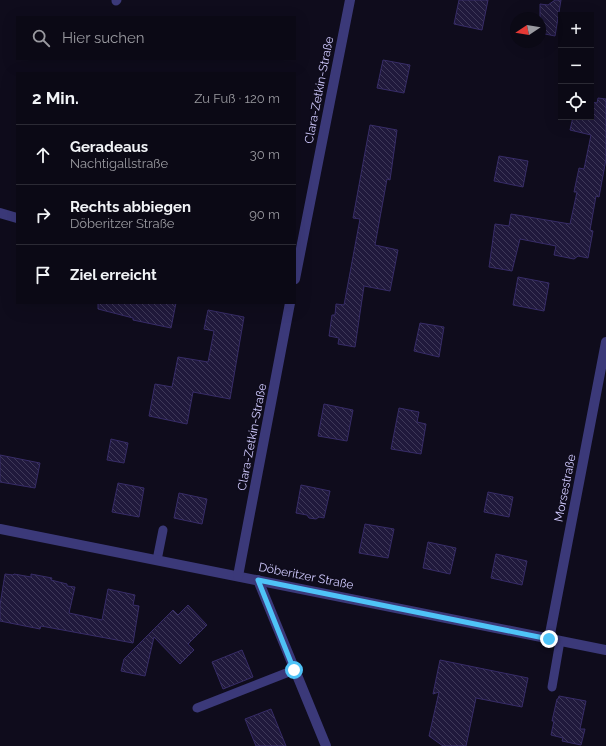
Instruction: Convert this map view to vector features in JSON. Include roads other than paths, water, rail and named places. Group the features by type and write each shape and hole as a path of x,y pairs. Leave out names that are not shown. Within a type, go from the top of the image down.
{"street":[{"name":"Clara-Zetkin-Straße","path":"296,274 350,0"},
{"path":"0,213 16,218"},
{"name":"Clara-Zetkin-Straße","path":"238,576 290,304"},
{"name":"Morsestraße","path":"549,639 606,342"},
{"name":"Döberitzer Straße","path":"0,529 606,650"},
{"path":"258,580 326,746"}],"lane":[{"path":"157,560 162,530"},
{"path":"552,687 560,641"},
{"path":"197,708 294,670"}]}
